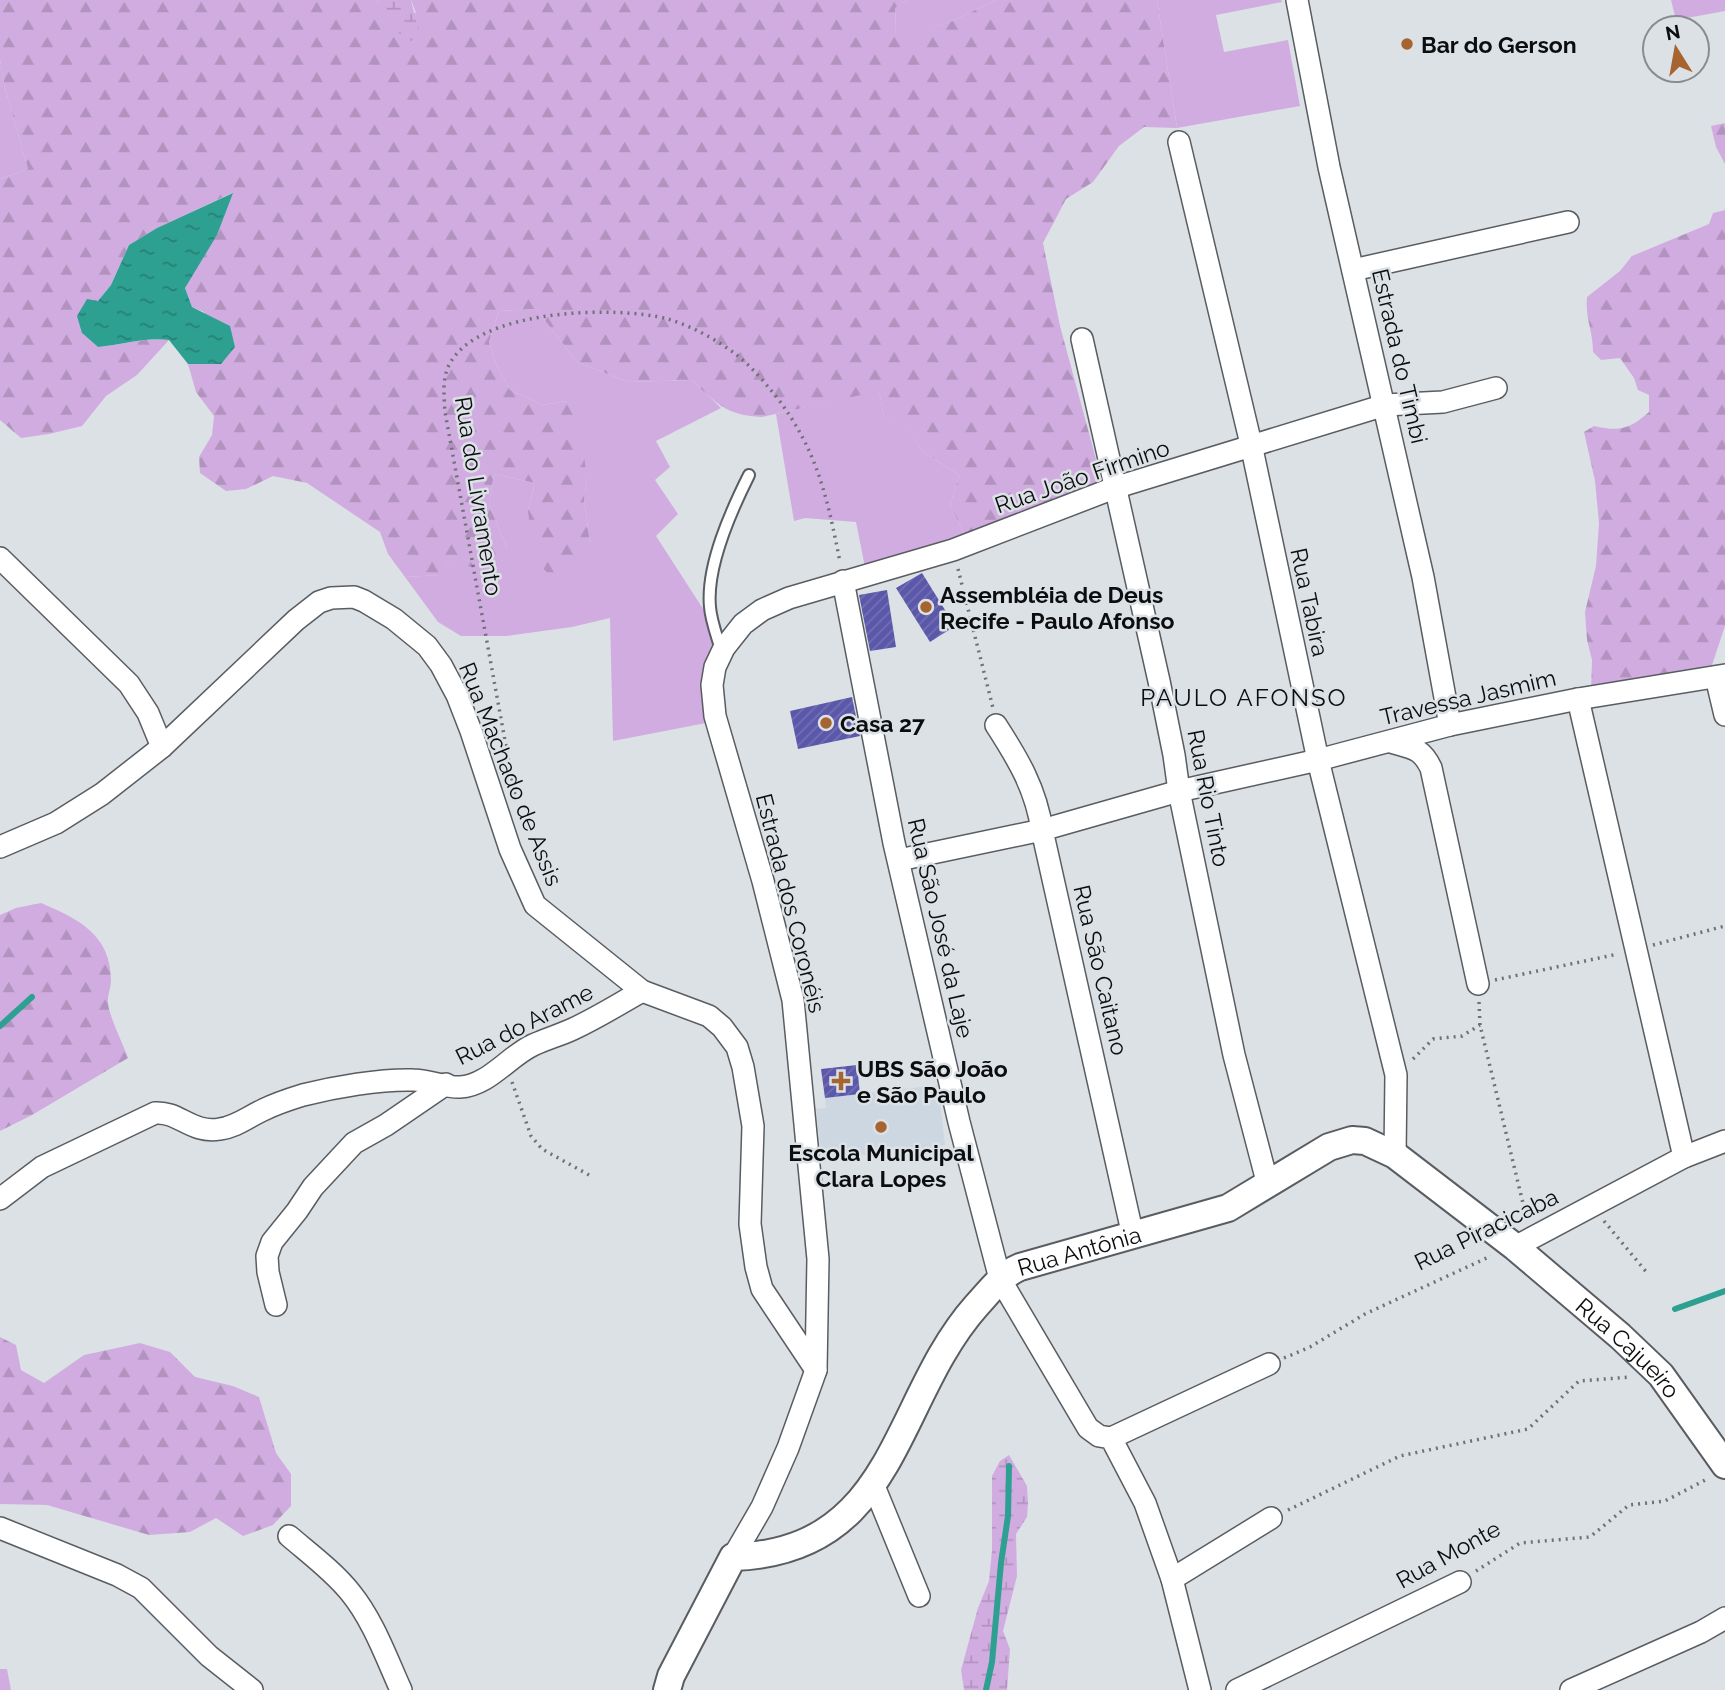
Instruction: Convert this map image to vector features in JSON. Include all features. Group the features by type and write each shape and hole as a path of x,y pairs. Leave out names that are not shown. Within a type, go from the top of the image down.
{"street":[{"name":"Estrada do Timbi","path":"1297,0 1329,167 1423,577 1450,725"},
{"name":"Rua Tabira","path":"1179,142 1251,444 1318,760 1396,1075 1395,1155"},
{"path":"1353,270 1568,222"},
{"name":"Rua Rio Tinto","path":"1082,339 1159,681 1234,1055 1268,1185"},
{"name":"Rua João Firmino","path":"718,660 743,624 762,610 789,598 953,550 1114,488 1251,444 1385,405 1443,402 1496,388"},
{"path":"0,558 129,684 148,713 162,747"},
{"name":"Rua São José da Laje","path":"843,581 887,812 959,1122 1000,1279 1088,1427 1099,1436 1111,1438 1145,1503 1172,1579 1200,1690"},
{"name":"Rua Machado de Assis","path":"0,847 37,833 78,811 162,747 309,608 319,602 342,596 364,601 412,633 427,646 441,665 471,731 510,849 535,905 642,990 709,1016 722,1027 737,1047 753,1126 751,1224 756,1267 762,1289 816,1370"},
{"name":"Estrada dos Coronéis","path":"718,660 712,685 718,731 763,881 793,1000 818,1259 816,1370 773,1483 733,1557"},
{"path":"1721,676 1725,715"},
{"name":"Travessa Jasmim","path":"899,860 1042,830 1179,791 1318,760 1450,725 1578,699 1721,676"},
{"path":"1578,699 1684,1157"},
{"name":"Rua São Caitano","path":"996,725 1022,764 1039,807 1133,1236"},
{"path":"1389,741 1417,749 1425,756 1431,768 1478,984"},
{"name":"Rua do Arame","path":"0,1199 42,1167 155,1113 166,1112 187,1125 218,1130 234,1126 265,1109 302,1096 410,1079 459,1087 471,1084 482,1080 533,1045 580,1026 642,990"},
{"path":"276,1305 267,1256 272,1242 313,1187 354,1143 386,1125 446,1084"},
{"name":"Rua Antônia","path":"733,1557 760,1556 813,1539 843,1516 874,1486 945,1349 971,1312 1000,1279 1020,1267 1228,1208 1309,1157 1352,1140 1365,1141 1395,1155 1524,1242"},
{"name":"Rua Piracicaba","path":"1524,1242 1684,1157 1725,1141"},
{"name":"Rua Cajueiro","path":"1524,1242 1661,1375 1719,1470"},
{"path":"1111,1438 1269,1364"},
{"path":"874,1486 919,1596"},
{"path":"1172,1579 1271,1518"},
{"path":"0,1528 117,1575 141,1588 209,1656 252,1690"},
{"path":"289,1536 351,1593 374,1630 401,1690"},
{"path":"667,1690 671,1676 733,1557"},
{"name":"Rua Monte","path":"1237,1690 1460,1582"},
{"path":"1571,1690 1669,1647 1725,1618"}],"lane":[{"path":"718,660 710,608 710,586 716,559 749,475"}],"path":[{"name":"Rua do Livramento","path":"518,808 445,412 444,390 448,366 457,353 483,333 541,317 583,313 636,314 668,319 698,331 738,356 766,384 794,420 820,472 843,581"},
{"path":"953,550 996,725"},
{"path":"1524,1242 1480,1025 1478,984 1636,950 1725,926"},
{"path":"1396,1075 1433,1039 1462,1036 1480,1025"},
{"path":"506,1063 531,1136 542,1149 589,1175"},
{"path":"1592,1206 1648,1274"},
{"name":"Rua Piracicaba","path":"1269,1364 1310,1347 1365,1314 1439,1281 1463,1267 1524,1242"},
{"path":"1271,1518 1400,1456 1528,1429 1579,1381 1661,1375"},
{"name":"Rua Monte","path":"1460,1582 1520,1543 1590,1537 1629,1505 1665,1501 1719,1470"}],"shaded area":[{"name":"Escola Municipal Clara Lopes","path":"938,1085 945,1145 822,1160 816,1109 826,1108 825,1098"}],"green space":[{"path":"0,0 376,0 379,4 416,13 411,0 907,0 895,8 896,36 950,22 996,0 1157,0 1177,128 1144,127 1119,146 1093,182 1066,199 1043,243 1060,326 1103,485 965,536 950,505 959,475 922,451 904,424 884,417 879,391 762,417 739,414 715,402 692,380 628,382 577,362 536,309 499,311 489,342 510,390 543,405 566,401 577,423 587,479 584,499 590,543 577,575 558,584 539,564 531,539 528,510 535,483 494,474 489,504 507,548 494,572 449,562 440,575 405,577 388,554 380,532 307,483 273,476 246,489 226,491 200,473 199,457 212,435 214,416 196,392 188,364 221,364 204,312 192,307 185,288 232,193 157,228 129,245 111,285 98,301 82,333 98,347 142,340 169,340 137,375 106,396 82,426 21,438 0,420 0,179 28,169 4,84 0,59"},
{"path":"376,0 411,0 420,37 406,43"},
{"path":"907,0 996,0 950,22 896,37 895,7"},
{"path":"1157,0 1281,0 1282,2 1216,15 1224,52 1288,40 1300,106 1177,128"},
{"path":"1671,0 1725,0 1725,11 1674,14"},
{"path":"0,59 4,84 28,169 0,179"},
{"path":"1725,123 1725,164 1716,147 1711,126"},
{"path":"1725,210 1725,626 1712,665 1591,690 1592,660 1585,612 1596,566 1599,523 1595,481 1584,432 1594,426 1618,429 1636,422 1649,412 1649,395 1638,390 1634,378 1620,358 1601,360 1593,352 1587,297 1620,271 1632,256 1709,224 1713,213"},
{"path":"536,309 577,362 628,382 692,380 721,408 656,441 670,467 655,480 678,514 656,536 718,632 704,668 706,723 613,741 610,618 572,627 506,636 461,636 438,622 405,577 439,575 449,562 507,548 489,504 494,474 535,483 528,510 590,543 584,499 587,479 566,401 543,405 510,390 489,342 499,311"},
{"path":"879,390 884,417 904,423 922,451 959,475 950,505 965,536 865,567 856,522 805,518 794,521 776,414"},
{"path":"41,903 79,922 99,940 110,965 109,1009 128,1058 0,1131 0,915 16,908"},
{"path":"0,1337 16,1345 21,1370 44,1383 84,1355 140,1343 170,1352 195,1377 233,1386 259,1397 276,1453 291,1474 291,1506 273,1525 243,1536 216,1518 190,1532 149,1535 47,1505 0,1504"},
{"path":"1009,1455 1027,1486 1028,1503 1027,1517 1016,1534 1017,1576 1003,1631 1010,1649 1007,1690 964,1690 961,1670 978,1608 989,1581 992,1550 992,1476 1000,1461"},
{"path":"0,1669 7,1669 11,1690 0,1690"}],"water":[{"path":"233,193 217,235 185,288 192,307 230,326 235,347 221,364 188,364 169,340 142,340 98,347 82,333 77,316 87,299 98,301 111,285 129,245 157,228"}],"building":[{"name":"Assembléia de Deus Recife - Paulo Afonso","path":"922,573 955,626 930,642 896,588"},
{"path":"887,590 896,647 870,651 859,595"},
{"name":"Casa 27","path":"852,697 860,736 798,749 790,711"},
{"name":"UBS São João e São Paulo","path":"857,1065 860,1094 825,1098 821,1069"}],"waterway":[{"path":"0,1026 32,997"},
{"path":"1675,1309 1725,1291"},
{"path":"986,1690 992,1662 1008,1516 1009,1466"}],"place":[{"name":"Bar do Gerson","path":"1407,44"},
{"name":"Assembléia de Deus Recife - Paulo Afonso","path":"926,607"},
{"name":"Casa 27","path":"826,723"},
{"name":"UBS São João e São Paulo","path":"841,1081"},
{"name":"Escola Municipal Clara Lopes","path":"881,1127"}],"district":[{"name":"PAULO AFONSO","path":"1244,697"}]}
